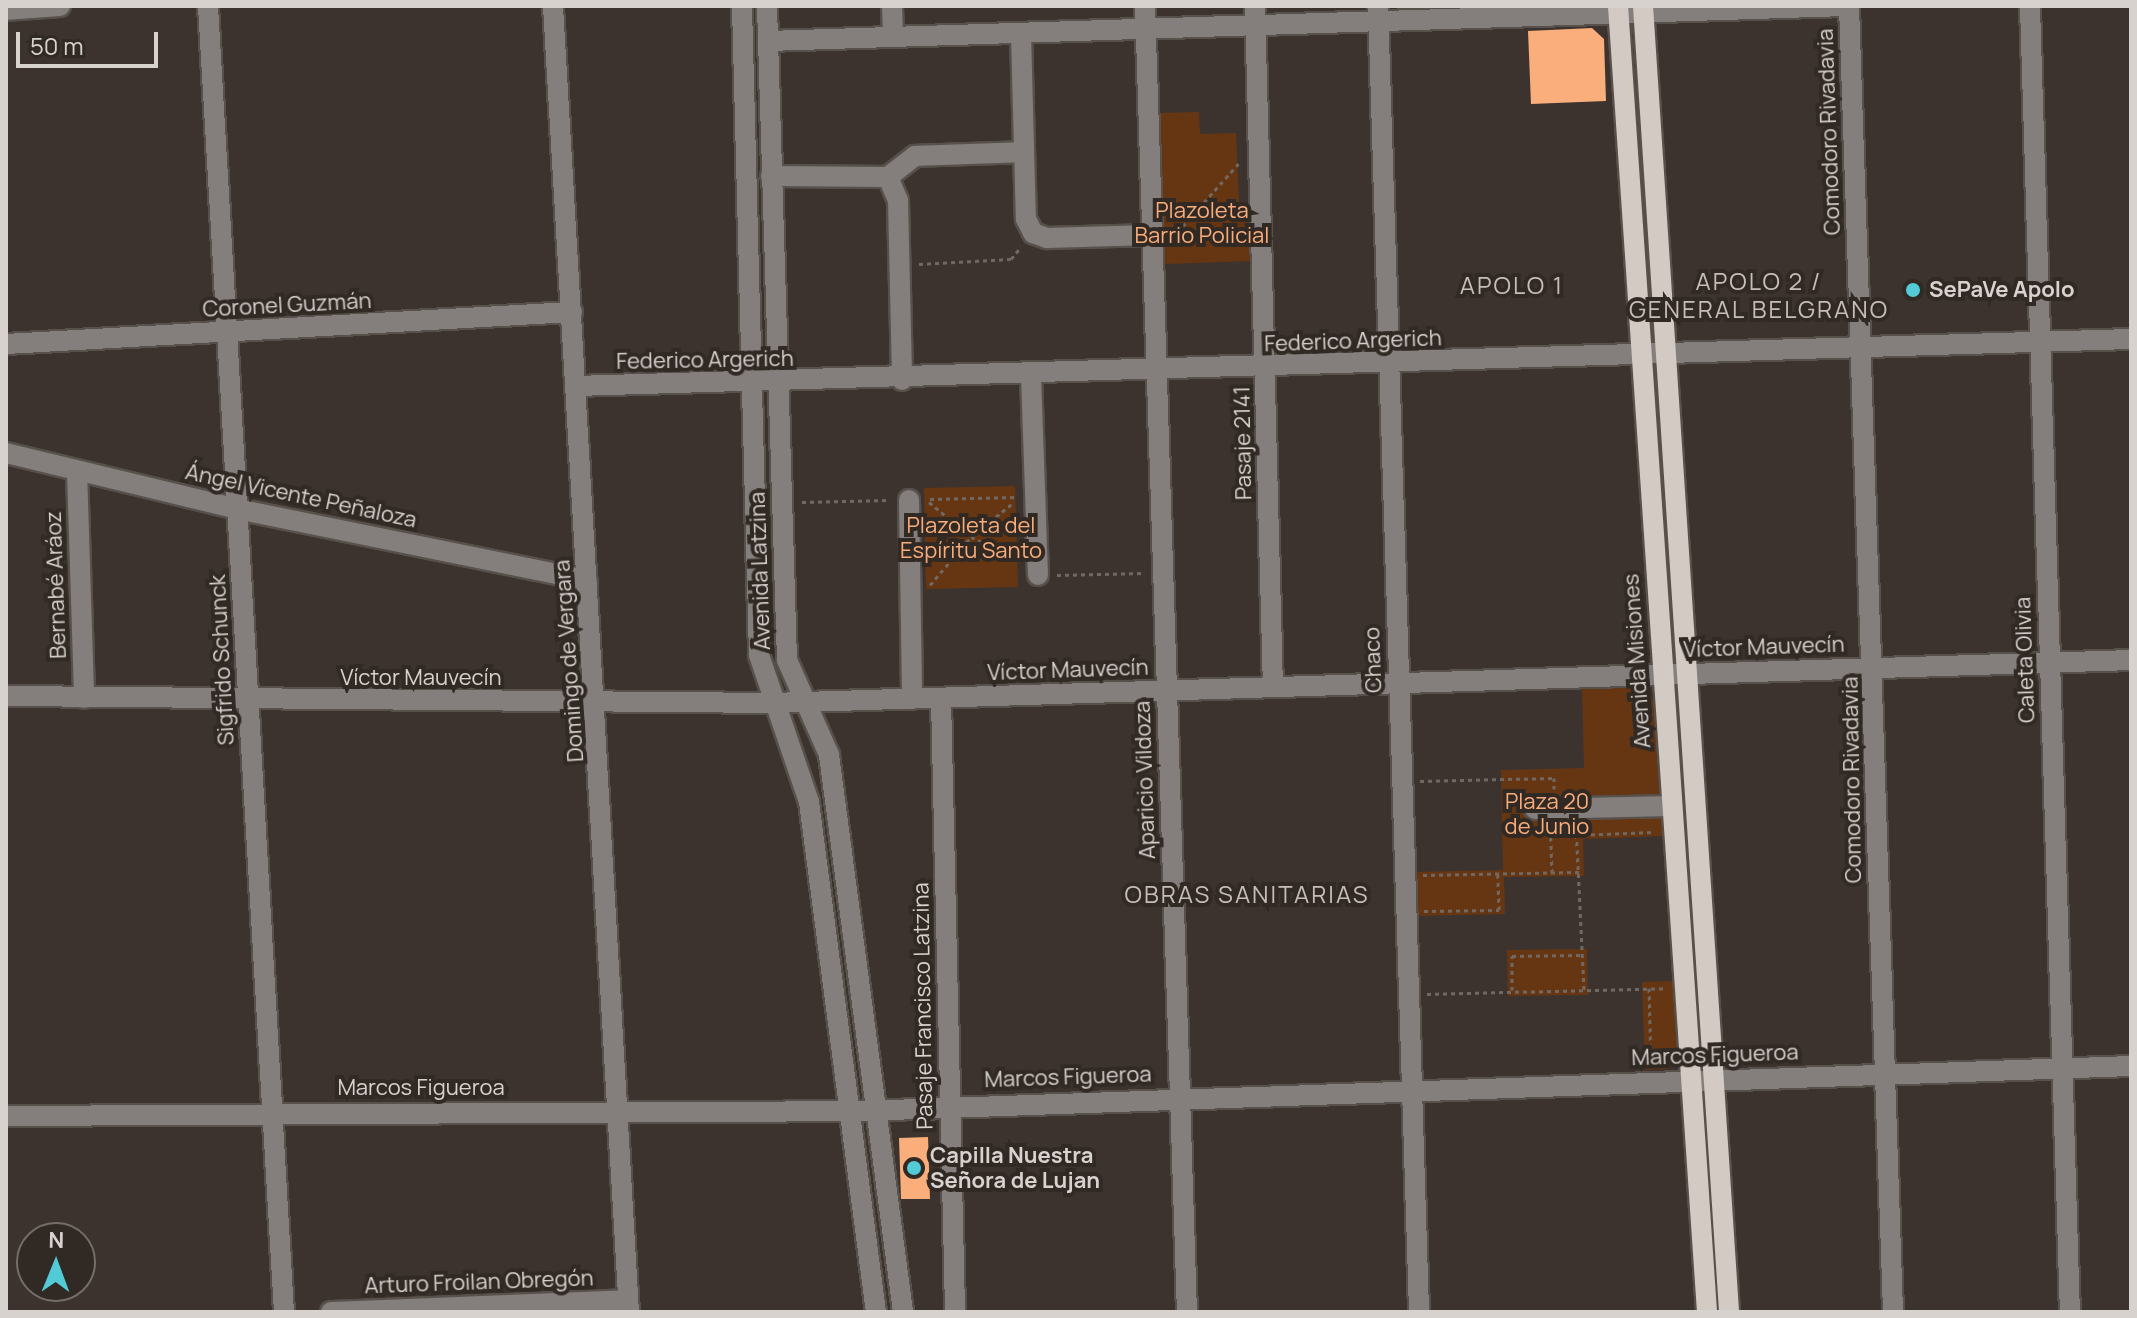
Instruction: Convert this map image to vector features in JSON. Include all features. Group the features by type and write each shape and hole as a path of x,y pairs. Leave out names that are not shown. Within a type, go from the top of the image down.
{"main road":[{"name":"Avenida Misiones","path":"1619,9 1639,357 1685,987 1702,1080 1729,1312"},
{"name":"Avenida Misiones","path":"1643,9 1686,674 1702,1080 1707,1312"}],"street":[{"path":"6,10 60,6"},
{"name":"Sigfrido Schunck","path":"208,6 247,701 277,1112 284,1312"},
{"name":"Domingo de Vergara","path":"553,6 587,580 598,702 621,1112 628,1306"},
{"name":"Avenida Latzina","path":"742,6 759,655 772,703 809,802 876,1312"},
{"name":"Avenida Latzina","path":"767,6 787,660 829,755 903,1312"},
{"path":"892,6 893,37"},
{"name":"Aparicio Vildoza","path":"1145,6 1187,1312"},
{"path":"768,41 1146,28 1256,15 1847,6"},
{"name":"Comodoro Rivadavia","path":"1847,6 1873,668 1883,1073 1893,1312"},
{"name":"Caleta Olivia","path":"2030,6 2070,1312"},
{"name":"Chaco","path":"1378,13 1419,1312"},
{"name":"Pasaje 2141","path":"1256,15 1273,687"},
{"path":"1021,33 1024,152 1033,233 1150,235"},
{"path":"771,176 888,177 915,156 1024,152"},
{"path":"888,177 898,200 902,380"},
{"name":"Coronel Guzmán","path":"6,344 572,312"},
{"name":"Federico Argerich","path":"575,386 752,386 2131,339"},
{"path":"1031,376 1028,491 1038,575"},
{"name":"Ángel Vicente Peñaloza","path":"6,453 237,509 587,580"},
{"name":"Bernabé Aráoz","path":"77,471 84,698"},
{"path":"912,699 911,586 918,499"},
{"name":"Víctor Mauvecín","path":"6,696 247,701 772,703 2131,660"},
{"name":"Pasaje Francisco Latzina","path":"941,698 955,1312"},
{"path":"1545,809 1672,806"},
{"name":"Marcos Figueroa","path":"6,1116 848,1111 1180,1096 2131,1066"},
{"name":"Arturo Froilan Obregón","path":"331,1312 628,1306"}],"path":[{"path":"1151,262 1259,139"},
{"path":"899,264 1011,259 1033,233"},
{"path":"782,502 918,499 1028,491"},
{"path":"911,586 934,585 971,537 1028,491"},
{"path":"918,499 971,537 1020,559 1038,575 1161,572"},
{"path":"1401,781 1554,778 1545,809"},
{"path":"1575,808 1584,990"},
{"path":"1552,873 1551,836 1674,831"},
{"path":"1403,876 1579,872"},
{"path":"1404,912 1499,910 1498,874"},
{"path":"1512,992 1512,956 1582,955"},
{"path":"1407,995 1685,987"},
{"path":"1649,988 1651,1081"}],"green space":[{"name":"Plazoleta Barrio Policial","path":"1199,112 1200,134 1236,133 1239,206 1251,213 1253,261 1164,264 1158,113"},
{"name":"Plazoleta del Espíritu Santo","path":"1015,486 1018,587 926,589 924,488"},
{"name":"Plaza 20 de Junio","path":"1636,686 1648,689 1653,701 1663,836 1583,839 1584,876 1504,877 1505,914 1414,916 1413,872 1503,870 1501,770 1584,768 1582,688"},
{"path":"1587,949 1588,995 1508,996 1507,950"},
{"path":"1673,981 1679,1057 1667,1069 1645,1070 1642,982"}],"building":[{"path":"1592,28 1604,39 1606,101 1531,104 1528,31"},
{"name":"Capilla Nuestra Señora de Lujan","path":"928,1137 930,1199 901,1199 899,1138"}],"place":[{"name":"SePaVe Apolo","path":"1913,290"},
{"name":"Capilla Nuestra Señora de Lujan","path":"914,1168"}],"district":[{"name":"APOLO 1","path":"1512,285"},
{"name":"APOLO 2 / GENERAL BELGRANO","path":"1759,295"},
{"name":"OBRAS SANITARIAS","path":"1247,894"}]}
